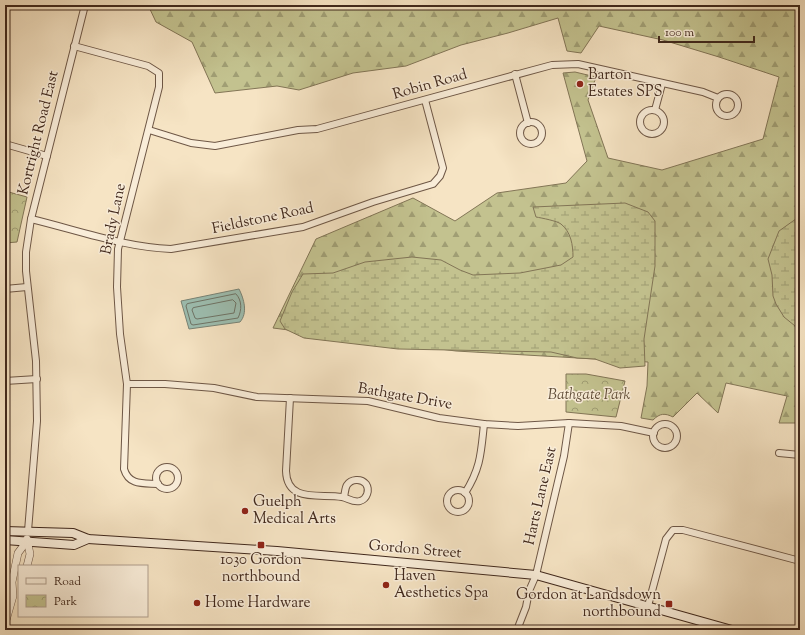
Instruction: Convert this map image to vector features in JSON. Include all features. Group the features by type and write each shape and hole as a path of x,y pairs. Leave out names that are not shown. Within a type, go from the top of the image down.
{"main road":[{"name":"Gordon Street","path":"5,530 73,534 88,538 277,551 536,575 732,630"},
{"name":"Gordon Street","path":"5,540 74,545 88,538"}],"street":[{"name":"Kortright Road East","path":"28,531 37,421 37,379 35,342 27,287 26,252 31,219 84,5"},
{"name":"Brady Lane","path":"74,46 148,66 159,73 160,86 119,242 117,287 120,334 127,384 123,465 129,480 134,482 158,484"},
{"name":"Robin Road","path":"149,130 192,143 214,146 298,130 317,129 552,65 578,64 703,92 718,98"},
{"path":"515,74 528,123"},
{"path":"655,110 662,84"},
{"name":"Fieldstone Road","path":"31,219 119,242 154,248 171,249 303,227 373,202 433,184 440,176 443,168 425,100"},
{"path":"5,144 47,156"},
{"path":"5,289 27,287"},
{"path":"5,381 37,379"},
{"name":"Bathgate Drive","path":"127,384 165,384 214,388 257,397 368,401 439,418 484,424 518,426 569,423 621,426 654,433"},
{"path":"290,398 286,471 288,482 294,490 303,495 344,497"},
{"name":"Harts Lane East","path":"517,630 526,607 529,591 536,575 564,456 569,423"},
{"path":"465,493 478,470 482,450 484,424"},
{"path":"779,453 800,455"},
{"path":"648,606 666,539 673,530 683,530 800,561"},
{"path":"27,565 30,554 27,541 28,531"},
{"path":"5,624 13,596 12,582 18,553 27,541"},
{"path":"13,596 18,590"}],"green space":[{"path":"148,5 800,5 800,423 779,423 787,396 726,383 718,413 697,393 673,417 663,414 653,420 641,418 647,386 648,362 456,351 273,328 316,239 413,198 455,221 497,193 566,183 587,161 563,73 575,72 596,77 588,100 608,158 662,170 763,139 779,77 663,40 599,26 581,53 567,51 558,18 461,45 406,66 353,73 299,90 277,86 215,93 192,42 156,22"},
{"path":"5,191 27,197 17,242 5,243"},
{"path":"625,203 648,212 655,221 655,266 644,339 645,366 620,368 595,359 577,358 551,352 398,349 304,338 285,329 280,321 292,292 303,274 333,273 365,262 412,257 441,260 473,275 520,273 561,265 573,257 573,248 569,235 561,224 536,217 533,207"},
{"path":"800,216 800,330 784,317 776,304 773,296 772,275 768,259 779,231"},
{"name":"Bathgate Park","path":"566,374 586,374 625,381 616,417 566,412"}],"water":[{"path":"239,289 244,301 245,310 240,322 189,329 181,301"}],"place":[{"name":"Barton Estates SPS","path":"580,84"},
{"name":"Guelph Medical Arts","path":"245,511"},
{"name":"1030 Gordon northbound","path":"261,545"},
{"name":"Haven Aesthetics Spa","path":"386,585"},
{"name":"Home Hardware","path":"197,603"},
{"name":"Gordon at Landsdown northbound","path":"669,604"}]}
